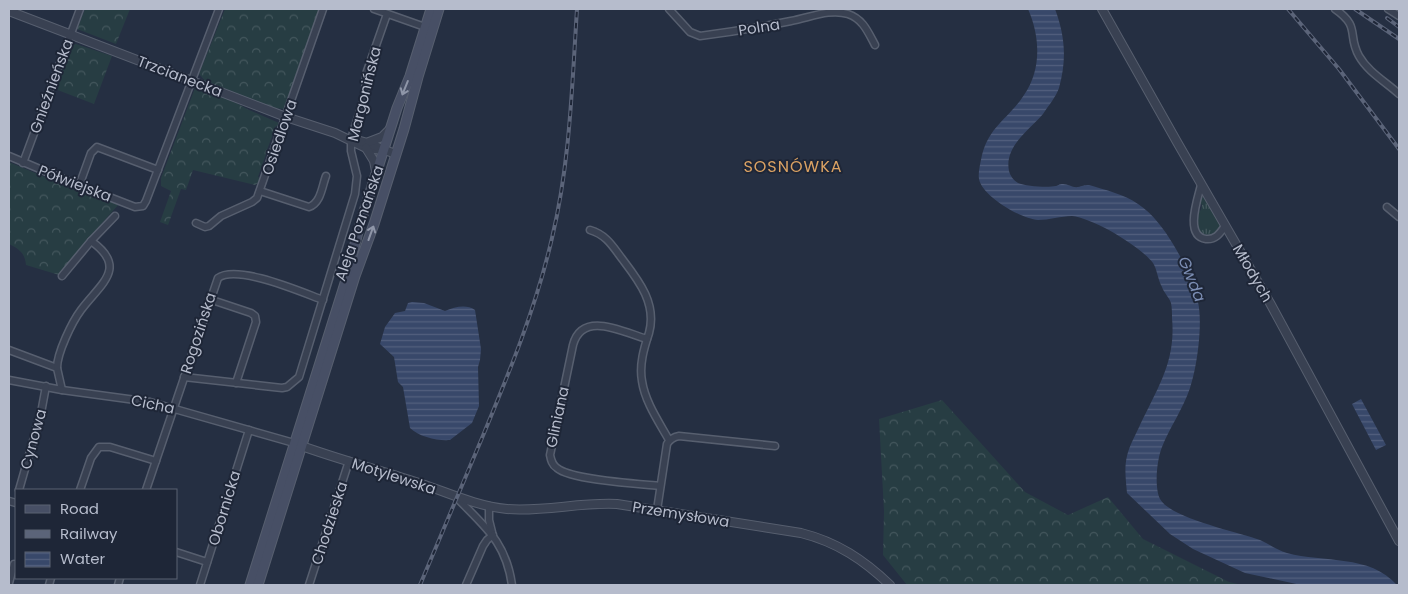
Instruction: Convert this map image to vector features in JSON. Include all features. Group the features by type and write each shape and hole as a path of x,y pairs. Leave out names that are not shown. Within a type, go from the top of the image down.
{"main road":[{"name":"Aleja Poznańska","path":"258,585 369,195 431,9"},
{"name":"Aleja Poznańska","path":"250,585 377,216 439,9"},
{"path":"369,195 370,210 377,216"}],"street":[{"name":"Gnieźnieńska","path":"23,163 80,9"},
{"path":"79,186 91,153 97,147 158,170 220,9"},
{"name":"Osiedlowa","path":"196,224 209,226 222,215 254,201 260,191 323,9"},
{"path":"374,9 425,27"},
{"name":"Polna","path":"668,9 690,32 700,36 825,14 843,13 861,22 875,45"},
{"name":"Młodych","path":"1102,9 1290,339 1399,540"},
{"path":"1335,9 1349,21 1353,30 1354,46 1366,67 1398,92"},
{"path":"1388,9 1399,16"},
{"name":"Trzcianecka","path":"9,11 286,117 396,154"},
{"name":"Margonińska","path":"184,377 282,388 287,387 298,379 356,189 357,176 351,149 351,139 365,94 366,74 387,14"},
{"path":"376,174 374,161 368,145 382,137 390,129"},
{"name":"Półwiejska","path":"9,156 79,186 135,206 142,206 146,201 158,170"},
{"path":"260,191 309,207 318,200 326,176"},
{"path":"1201,185 1193,222 1196,232 1202,237 1213,238 1225,226"},
{"path":"1387,207 1399,217"},
{"path":"62,276 115,216"},
{"path":"590,230 597,232 607,239 643,289 650,308 651,324 641,363 641,381 646,398 670,440"},
{"path":"62,390 58,368 59,356 77,316 100,287 108,272 109,262 107,255 91,241"},
{"name":"Rogozińska","path":"146,489 209,299 218,278 228,274 263,279 323,300"},
{"path":"209,299 256,316 256,322 236,383"},
{"name":"Gliniana","path":"647,339 594,325 584,328 578,333 573,345 550,455 553,465 564,472 594,479 660,486"},
{"path":"9,350 58,368"},
{"name":"Cicha","path":"9,380 62,390 150,402 298,445"},
{"name":"Cynowa","path":"19,489 41,413 46,386"},
{"name":"Obornicka","path":"200,585 249,430"},
{"path":"657,510 667,444 670,440 679,436 775,446"},
{"name":"Motylewska","path":"298,445 420,484 457,498 493,535"},
{"path":"80,489 91,458 98,447 110,447 156,461"},
{"name":"Chodzieska","path":"309,585 348,462"},
{"name":"Przemysłowa","path":"457,498 486,506 508,509 537,510 608,504 770,528 816,538 836,545 859,558 890,585"},
{"path":"478,518 480,510 486,506"},
{"name":"Motylewska","path":"486,506 488,520 493,535 505,558 512,585"},
{"path":"466,585 483,546 493,535"},
{"path":"178,553 207,562"},
{"path":"9,583 13,564"}],"green space":[{"path":"85,9 130,9 116,44 77,29"},
{"path":"225,9 320,9 288,104 284,109 275,108 207,83 199,74"},
{"path":"76,44 112,56 94,104 55,89 71,45"},
{"path":"195,88 231,100 279,123 276,126 267,150 271,153 266,154 258,177 260,182 255,185 193,170 186,190 181,189 168,225 160,222 171,191 161,186 161,178"},
{"path":"9,162 78,191 119,204 59,275 26,265 21,252 9,244"},
{"path":"1203,196 1220,223 1220,227 1214,235 1209,236 1201,233 1195,225 1198,212 1201,210 1202,205 1200,202"},
{"path":"942,400 1025,492 1068,515 1108,497 1143,539 1229,582 1242,585 907,585 883,555 884,511 879,419"}],"water":[{"path":"1028,9 1055,9 1063,38 1062,77 1054,98 1043,114 1019,140 1010,154 1008,162 1011,176 1018,183 1031,186 1052,187 1063,184 1076,187 1089,185 1121,195 1138,204 1153,217 1170,238 1191,279 1196,294 1200,322 1197,358 1187,396 1160,452 1157,488 1160,499 1166,506 1177,512 1206,524 1260,540 1287,553 1345,561 1373,568 1386,575 1397,585 1301,585 1245,573 1193,549 1170,534 1127,493 1125,470 1128,452 1164,373 1173,333 1171,303 1154,265 1147,256 1127,241 1092,222 1072,216 1038,220 1022,216 1003,206 987,192 979,179 981,160 988,139 1018,104 1030,85 1034,74 1037,41"},
{"path":"408,303 424,303 445,311 460,307 468,307 475,310 481,349 478,367 479,406 472,423 450,440 429,438 418,434 410,428 403,387 398,382 394,357 380,344 385,327 395,313 405,311"},
{"path":"1361,399 1386,445 1376,450 1352,404"}],"railway":[{"path":"420,585 512,365 546,264 558,210 567,153 577,9"},
{"path":"1288,9 1339,69 1399,149"},
{"path":"1355,9 1399,39"},
{"path":"1387,18 1399,27"}],"district":[{"name":"SOSNÓWKA","path":"793,166"}],"water label":[{"name":"Gwda","path":"1192,279"}]}
